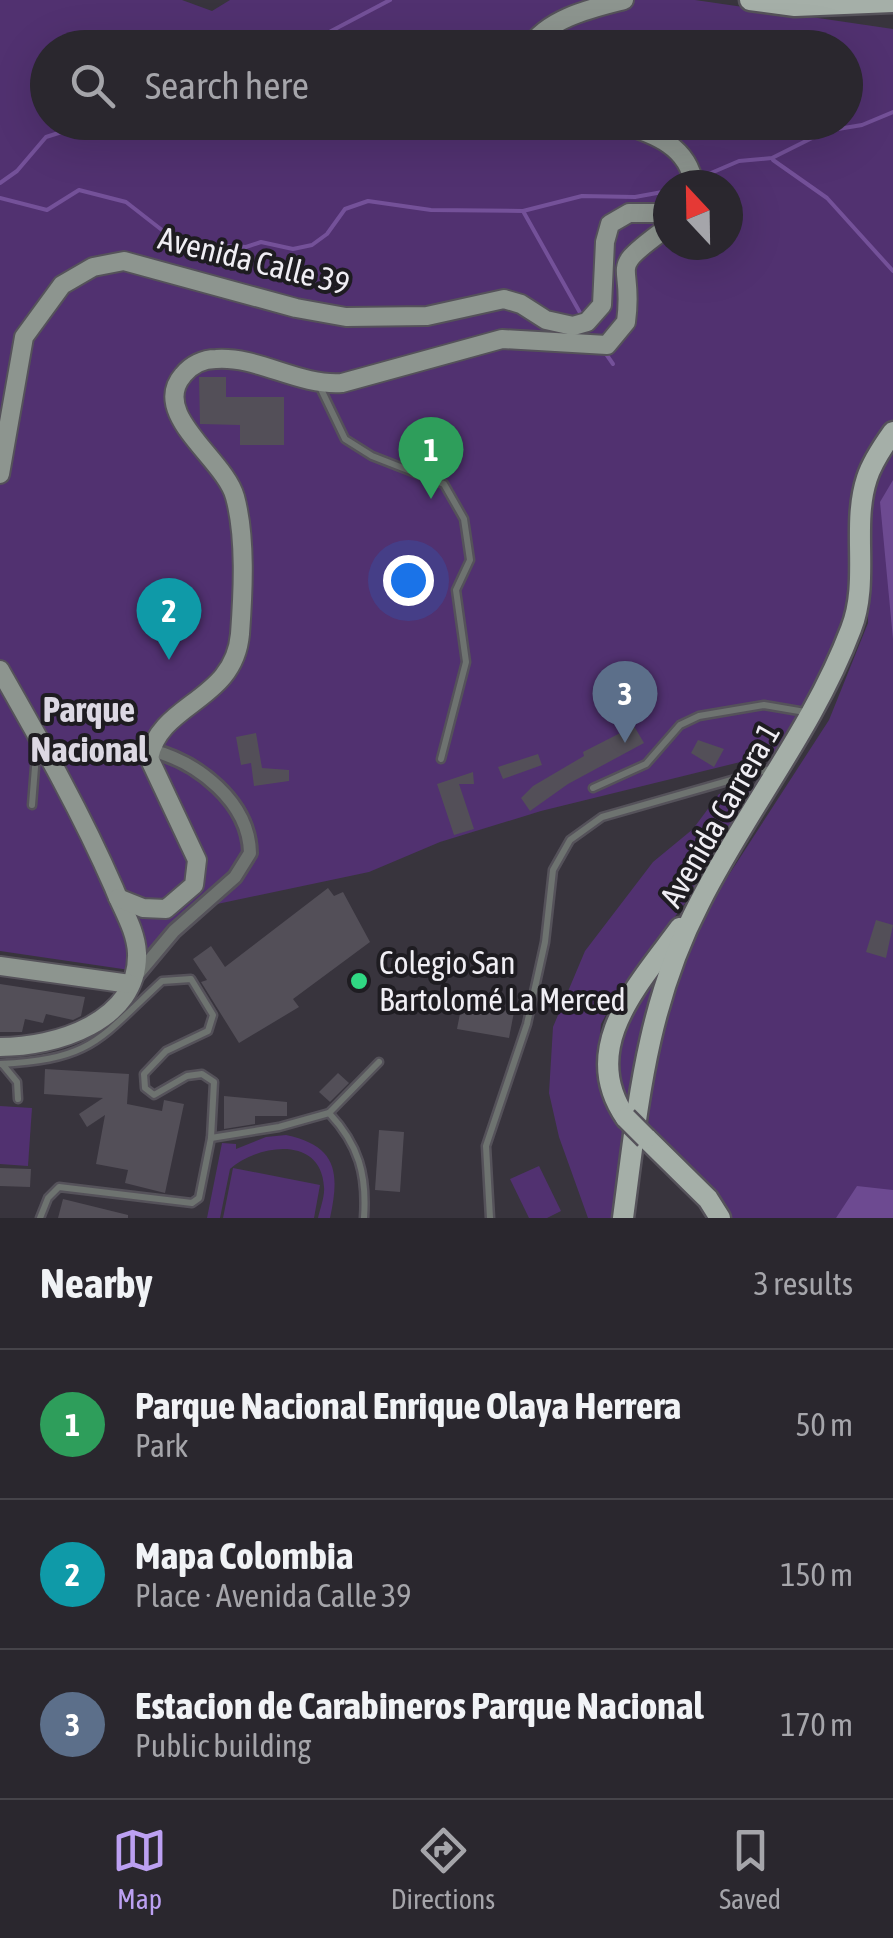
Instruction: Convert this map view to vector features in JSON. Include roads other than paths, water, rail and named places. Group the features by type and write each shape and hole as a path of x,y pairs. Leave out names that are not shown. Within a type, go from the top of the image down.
{"main road":[{"path":"750,0 795,6 893,2"},
{"name":"Avenida Carrera 1","path":"623,1218 647,1039 699,902 812,714 853,625 862,565 866,480 888,440"},
{"path":"699,902 615,1022 608,1073 626,1118 708,1199 720,1218"}],"street":[{"path":"545,30 624,0"},
{"path":"656,140 678,150 691,170"},
{"name":"Avenida Calle 39","path":"0,474 24,337 62,285 93,267 124,261 296,308 346,316 427,316 504,299 522,304 546,320 574,326 587,322 602,304 604,242 610,224 629,212 653,213"},
{"path":"118,898 143,908 166,908 187,894 197,876 198,860 152,769 151,750 162,730 223,680 231,668 240,635 237,502 230,479 178,416 174,396 179,380 192,366 221,358 319,384 356,381 502,339 602,346 626,322 623,274 627,260 653,237"},
{"path":"0,670 82,815 118,898 137,946 130,984"},
{"path":"1,1058 78,1032 106,1015 174,931 235,877 250,853 240,810 191,767 151,750"},
{"path":"0,966 130,984"}],"lane":[{"path":"319,384 345,439 372,456 444,484 464,519 470,560 456,590 466,662 441,759"},
{"path":"592,788 646,764 680,724 699,716 764,705 812,714"},
{"path":"32,805 38,736"},
{"path":"490,1218 486,1146 527,1024 544,942 553,870 570,840 602,817 764,772 784,761"},
{"path":"1,1058 52,1061 92,1047 162,981 191,979 211,1008 214,1023 199,1038 152,1062 144,1074 145,1088 154,1096 188,1076 209,1077 216,1093 204,1186 192,1203 59,1188 48,1198 40,1218"},
{"path":"1,1058 17,1082 18,1098"},
{"path":"210,1138 279,1127 329,1113 379,1062"},
{"path":"329,1113 347,1133 366,1180 364,1218"}],"waterway":[{"path":"333,30 390,0"},
{"path":"863,125 893,112"},
{"path":"0,183 17,171 43,140"},
{"path":"718,170 739,161 772,158 808,140"},
{"path":"773,160 827,198 893,271"},
{"path":"0,198 47,210 79,190 126,202 167,234 213,245 246,247 261,242 293,249 312,245 327,234 345,209 368,201 431,210 523,211 582,196 653,194"},
{"path":"523,211 583,318"},
{"path":"604,351 613,364"}],"place":[{"name":"Parque Nacional Enrique Olaya Herrera","path":"431,499"},
{"name":"Mapa Colombia","path":"169,660"},
{"name":"Estacion de Carabineros Parque Nacional","path":"625,743"},
{"name":"Colegio San Bartolomé La Merced","path":"359,981"}],"district":[{"name":"Parque Nacional","path":"89,730"}]}
